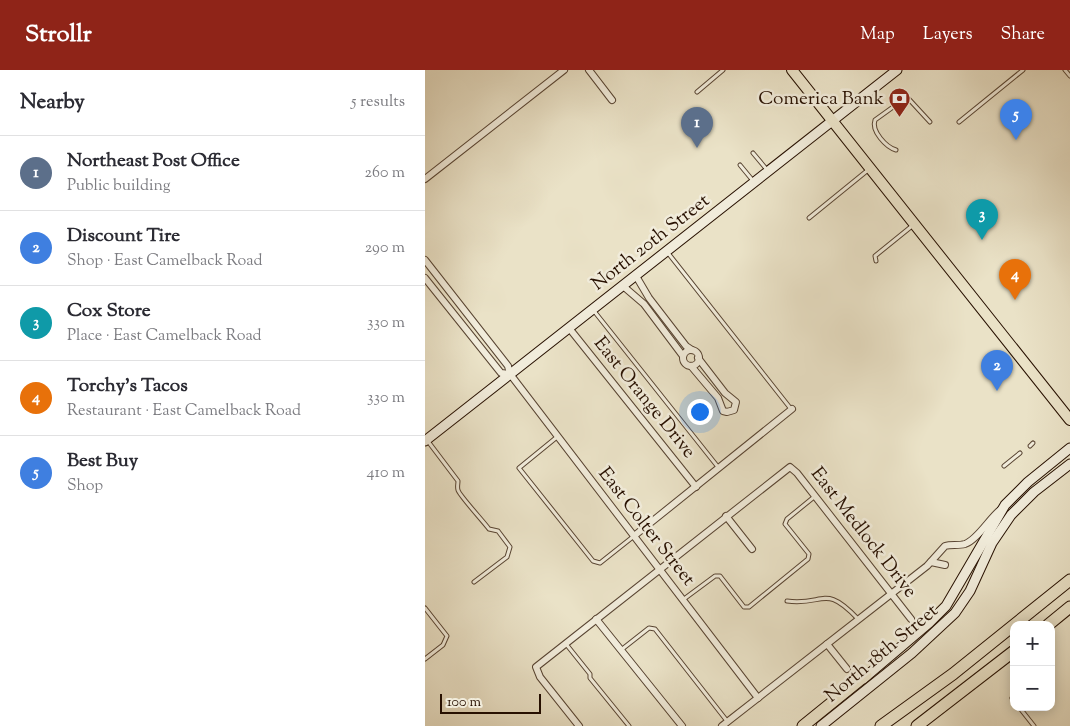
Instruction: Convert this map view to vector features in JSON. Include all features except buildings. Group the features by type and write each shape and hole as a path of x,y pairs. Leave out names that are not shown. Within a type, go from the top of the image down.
{"highway":[{"path":"881,726 953,674 1070,580"},
{"path":"1053,621 1070,608"},
{"path":"917,726 1010,654"},
{"path":"803,726 866,675"}],"main road":[{"path":"792,70 1070,420"},
{"name":"North 20th Street","path":"426,440 897,70"},
{"name":"North 18th Street","path":"810,726 946,606 1003,508 1027,482 1070,448"},
{"name":"North 18th Street","path":"821,726 912,653 955,613 970,591 992,543 1011,515 1034,492 1070,464"}],"street":[{"path":"425,179 564,70"},
{"path":"589,70 612,100"},
{"name":"East Colter Street","path":"425,260 508,366 510,374 555,430 557,437 684,599 713,641 758,698"},
{"path":"623,286 644,304 683,356 685,363 691,366 718,398 723,411 734,410 736,402 725,393 698,358 697,353 686,346 649,298 636,276"},
{"name":"East Colter Street","path":"425,278 501,373 510,374"},
{"name":"East Orange Drive","path":"569,328 696,487"},
{"path":"683,356 687,351 692,350"},
{"path":"691,366 697,362 698,358"},
{"path":"634,536 792,409"},
{"name":"East Medlock Drive","path":"726,516 790,467 911,619"},
{"name":"North 18th Street","path":"725,724 931,562 941,550 949,545 970,542 989,519 1003,508"},
{"path":"579,726 539,676 535,667 726,516 752,549"},
{"path":"931,562 945,565"},
{"path":"596,618 681,726"},
{"path":"827,644 847,668"}],"lane":[{"path":"697,92 723,70"},
{"path":"959,122 1023,70"},
{"path":"1065,70 1070,76"},
{"path":"896,150 887,146 877,132 874,127 875,120 907,98 930,122"},
{"path":"753,153 768,172"},
{"path":"740,165 755,182"},
{"path":"809,218 870,168"},
{"path":"876,261 875,256 915,224"},
{"path":"667,252 792,409"},
{"path":"593,310 718,467"},
{"path":"557,437 519,468 593,561 600,563 634,536"},
{"path":"426,440 458,481 458,491 465,500 472,506 489,530 498,530 510,547 507,557 474,582"},
{"path":"1004,466 1021,453"},
{"path":"684,599 715,576 720,576 744,607 749,607 808,558 809,554 785,524 787,519 815,496"},
{"path":"787,601 800,603 824,597 832,598 846,606 859,619"},
{"path":"425,608 447,636 443,645 425,659"},
{"path":"621,650 649,628 655,629 725,724"},
{"path":"565,643 590,674 590,678 629,726"},
{"path":"1022,711 1034,726"}],"place":[{"name":"Comerica Bank","path":"900,118"},
{"name":"Best Buy","path":"1016,140"},
{"name":"Northeast Post Office","path":"697,148"},
{"name":"Cox Store","path":"982,240"},
{"name":"Torchy’s Tacos","path":"1015,300"},
{"name":"Discount Tire","path":"997,391"}]}
